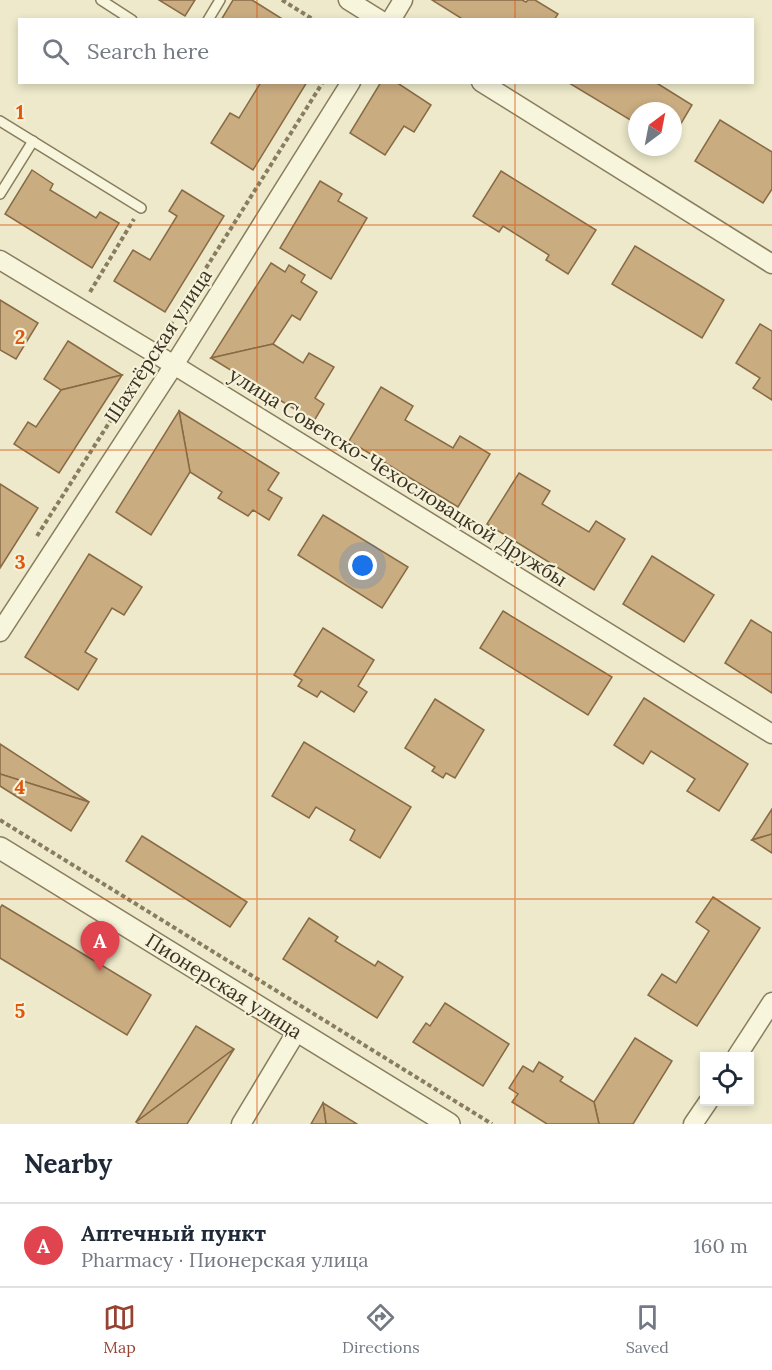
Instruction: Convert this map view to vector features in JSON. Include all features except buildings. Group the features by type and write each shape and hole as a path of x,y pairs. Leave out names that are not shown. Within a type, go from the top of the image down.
{"street":[{"path":"348,0 377,18"},
{"path":"391,18 403,0"},
{"name":"Шахтёрская улица","path":"0,632 174,365 350,84"},
{"path":"484,84 772,264"},
{"name":"улица Советско-Чехословацкой Дружбы","path":"0,260 772,734"},
{"name":"Пионерская улица","path":"0,848 449,1124"},
{"path":"740,1052 772,1002"},
{"path":"241,1124 297,1031"},
{"path":"693,1124 705,1106"}],"lane":[{"path":"101,0 129,18"},
{"path":"209,18 220,0"},
{"path":"0,121 141,208"},
{"path":"0,194 33,141"}],"path":[{"path":"282,0 311,18"},
{"path":"80,308 141,208"},
{"path":"0,820 492,1124"}],"place":[{"name":"Аптечный пункт","path":"100,971"}]}
